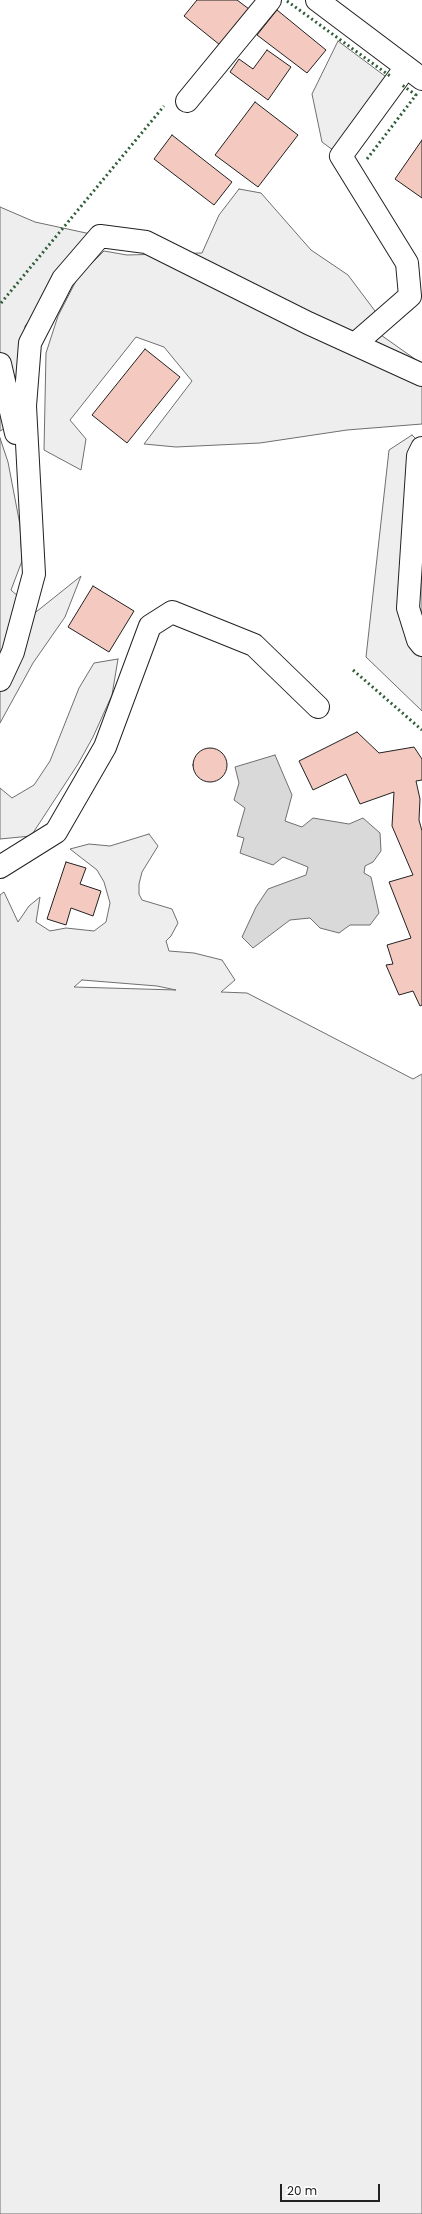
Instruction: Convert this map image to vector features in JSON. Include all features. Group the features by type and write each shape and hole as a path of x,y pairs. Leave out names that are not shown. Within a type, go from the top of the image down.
{"street":[{"path":"187,101 270,0"},
{"path":"317,0 414,73 341,156 408,263 410,296 355,344"},
{"path":"0,680 13,652 34,574 25,406 30,343 63,279 100,236 146,242 308,323 422,375"},
{"path":"0,364 6,382 30,506"},
{"path":"422,448 418,456 408,608 418,640 422,646"},
{"path":"0,867 56,832 105,747 150,626 172,612 254,646 318,707"}],"shaded area":[{"path":"338,41 401,88 341,156 322,142 312,94"},
{"path":"239,189 261,193 311,250 348,275 375,311 371,328 422,364 422,424 347,430 260,443 176,447 144,444 192,381 164,347 136,337 70,420 86,439 81,470 44,450 46,353 58,316 78,277 104,251 127,255 202,253 219,215"},
{"path":"0,207 35,222 100,236 25,326 26,417 0,431"},
{"path":"412,435 422,445 422,711 366,657 389,450"},
{"path":"0,438 8,462 20,525 22,561 11,590 36,612 81,576 65,617 33,663 0,723"},
{"path":"118,659 112,695 93,737 78,764 31,836 0,839 0,788 12,798 34,785 50,761 79,688 94,663"},
{"path":"275,755 292,795 285,821 302,827 313,818 349,824 363,818 380,833 381,851 373,862 365,866 364,873 371,877 379,913 370,925 350,925 339,933 320,928 310,918 290,920 253,948 242,937 256,907 268,889 306,875 308,867 283,857 273,865 240,853 244,838 237,836 245,808 234,800 239,783 235,767"},
{"path":"149,834 158,846 142,872 139,884 139,894 142,900 172,909 178,923 171,936 166,941 169,951 194,953 222,960 235,980 221,992 247,993 413,1079 422,1074 422,2214 0,2214 0,895 4,892 18,922 29,906 40,897 36,922 50,931 66,928 94,931 106,922 110,903 104,882 97,870 70,849 89,844 110,846","holes":["82,980 157,986 176,990 74,987"]}],"building":[{"path":"197,0 237,0 249,9 220,45 184,16"},
{"path":"277,10 326,50 307,73 257,35"},
{"path":"267,50 291,67 268,100 230,72 239,59 253,69"},
{"path":"255,102 298,135 258,187 215,155"},
{"path":"172,135 232,182 214,205 154,159"},
{"path":"422,140 422,198 395,179"},
{"path":"145,349 180,377 127,443 92,415"},
{"path":"93,586 134,611 109,652 68,627"},
{"path":"357,732 379,753 414,747 422,759 422,780 416,781 420,799 419,820 422,831 422,1005 420,1006 413,991 399,995 386,965 393,964 387,945 411,938 389,882 413,875 392,826 394,792 360,804 346,774 313,790 299,761"},
{"path":"213,748 222,753 226,758 226,772 222,777 217,781 207,782 203,781 194,772 193,762 194,758 203,749"},
{"path":"66,862 86,868 80,884 101,891 93,916 71,908 66,925 47,919"}],"hedge":[{"path":"287,1 390,76"},
{"path":"367,159 416,95 402,85"},
{"path":"1,303 164,106"},
{"path":"353,670 422,730"}]}
